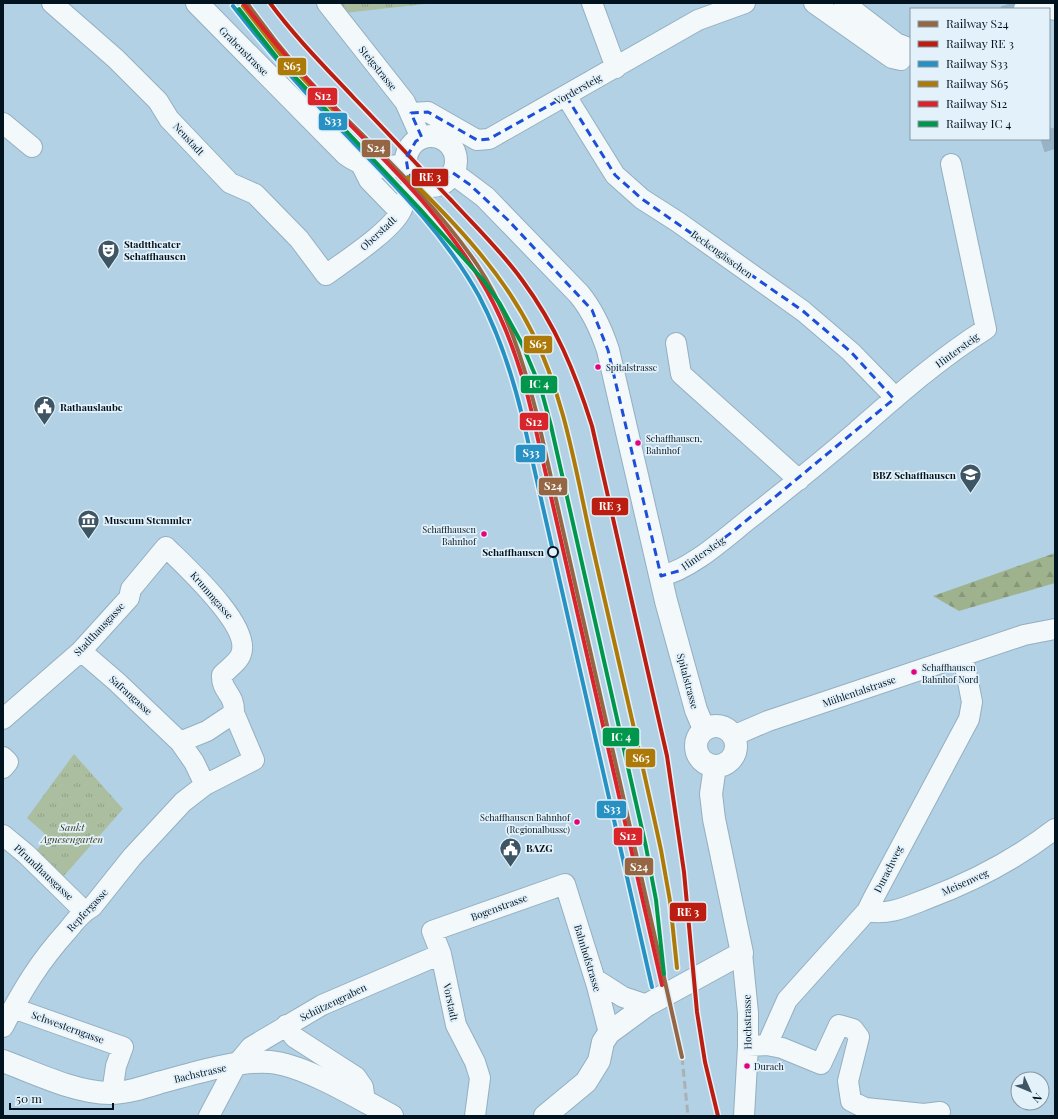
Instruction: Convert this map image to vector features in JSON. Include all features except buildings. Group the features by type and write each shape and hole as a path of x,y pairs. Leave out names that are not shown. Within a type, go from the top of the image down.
{"main road":[{"name":"Grabenstrasse","path":"197,3 346,154 367,165"},
{"path":"434,136 449,144 456,158 451,176 442,183 430,186 419,183 406,189 408,150 418,140 434,136"},
{"path":"367,165 392,167 406,189"},
{"name":"Spitalstrasse","path":"451,176 469,184 494,206 579,294 592,310 608,350 661,576 696,710 704,730"},
{"path":"714,726 720,726 726,728 733,736 736,746 733,756 725,764 715,766 708,764 698,755 696,741 704,730 714,726"},
{"path":"545,1116 586,1082 599,1061 603,1042 609,1033 646,1005 742,953 714,819 711,794 715,766"},
{"name":"Bachstrasse","path":"3,1061 79,1088 97,1092 112,1093 137,1089 198,1072 260,1061 281,1064 321,1080 392,1116"}],"street":[{"name":"Neustadt","path":"52,3 116,59 158,101 169,119 230,183 255,194 299,239 326,274"},
{"name":"Steigstrasse","path":"327,3 400,95 411,113 418,140"},
{"path":"592,3 616,68"},
{"name":"Vordersteig","path":"411,113 428,112 478,140 489,139 698,20 745,3"},
{"path":"814,3 879,51 892,58 901,60 910,48 891,40 844,3"},
{"name":"Beckengässchen","path":"566,96 615,175 642,199 678,222 803,311 852,352 888,390 894,399"},
{"path":"3,123 32,147"},
{"name":"Hintersteig","path":"661,576 682,570 799,480 894,399 969,340 986,330 951,164"},
{"name":"Grabenstrasse","path":"367,165 369,180 406,189"},
{"name":"Oberstadt","path":"326,274 370,242 406,189"},
{"path":"676,343 681,374 799,480"},
{"name":"Stadthausgasse","path":"3,719 81,651 129,598 131,589 166,547"},
{"name":"Krummgasse","path":"166,547 201,581 235,622 242,645 241,655 222,675 222,683 235,702 234,713"},
{"name":"Mühlentalstrasse","path":"733,736 768,721 1024,635 1055,629"},
{"name":"Safrangasse","path":"81,651 122,686 180,742 194,762 205,785"},
{"name":"Durachweg","path":"758,1045 787,1000 867,911 891,862 951,756 969,719 972,702 963,656"},
{"path":"180,742 207,730 234,713"},
{"name":"Repfergasse","path":"7,1019 33,972 50,949 84,911 92,906 132,857 183,802 205,785 254,760 234,713"},
{"path":"3,757 8,762 3,768"},
{"name":"Meisenweg","path":"867,911 879,913 898,910 960,886 1015,857 1055,829"},
{"name":"Pfrundhausgasse","path":"3,835 26,854 84,911"},
{"name":"Bogenstrasse","path":"432,932 565,884"},
{"name":"Bahnhofstrasse","path":"565,884 595,979 609,1033"},
{"name":"Vorstadt","path":"432,932 441,954 456,1025 475,1062 480,1078 475,1116"},
{"name":"Hochstrasse","path":"742,953 747,1005 758,1045 744,1116"},
{"name":"Schützengraben","path":"209,1116 236,1065 251,1047 322,1005 441,954"},
{"path":"595,979 629,1000 646,1005"},
{"name":"Schwesterngasse","path":"7,1019 123,1047 116,1066 112,1093"},
{"path":"286,1025 294,1037 356,1077 363,1087 365,1102"},
{"path":"758,1045 782,1048 821,1064 839,1025 853,1029 859,1037 848,1081 851,1100 865,1108 924,1114 940,1112"}],"highlighted area":[{"path":"566,96 615,175 642,199 803,311 851,352 894,399 736,529 682,570 661,576 608,350 592,310 508,220 469,184 453,173 437,185 427,186 414,180 408,171 406,158 416,141 422,138 411,113 428,112 477,140 489,139"}],"green space":[{"path":"336,3 434,3 344,13"},
{"path":"1055,553 1055,583 959,611 933,596"},
{"name":"Sankt Agnesengarten","path":"74,754 123,809 62,878 35,852 47,838 43,832 27,818"}],"tunnel":[{"path":"1011,3 1013,8"},
{"path":"1050,132 1055,149"}],"railway":[{"path":"682,1057 688,1116"}],"rail line":[{"name":"S12","path":"243,3 307,80 394,170 435,215 471,265 487,291 508,335 524,382 532,413 662,985"},
{"name":"S24","path":"247,3 301,72 416,189 459,239 478,266 506,318 526,373 536,411 682,1057"},
{"name":"S33","path":"233,6 298,84 385,175 426,221 463,270 479,296 493,325 514,384 522,415 652,987"},
{"name":"S65","path":"243,6 281,55 345,123"},
{"name":"S65","path":"408,177 460,230 507,289 532,332 553,383 575,463 661,850 670,901 677,968"}],"transit line":[{"path":"270,3 310,52 506,259 534,297 555,332 579,387 592,426 667,756 684,872 697,1012 705,1062 718,1116"},
{"path":"239,9 278,59 420,209 484,281 500,304 522,344 541,389 551,426 646,847 656,900 664,974"}],"place":[{"name":"Stadttheater Schaffhausen","path":"109,270"},
{"name":"Spitalstrasse","path":"598,367"},
{"name":"Rathauslaube","path":"44,426"},
{"name":"Schaffhausen, Bahnhof","path":"638,443"},
{"name":"BBZ Schaffhausen","path":"971,494"},
{"name":"Schaffhausen Bahnhof","path":"484,534"},
{"name":"Museum Stemmler","path":"88,540"},
{"name":"Schaffhausen","path":"553,552"},
{"name":"Schaffhausen Bahnhof Nord","path":"914,672"},
{"name":"Schaffhausen Bahnhof (Regionalbusse)","path":"577,822"},
{"name":"BAZG","path":"510,868"},
{"name":"Durach","path":"747,1066"}]}
